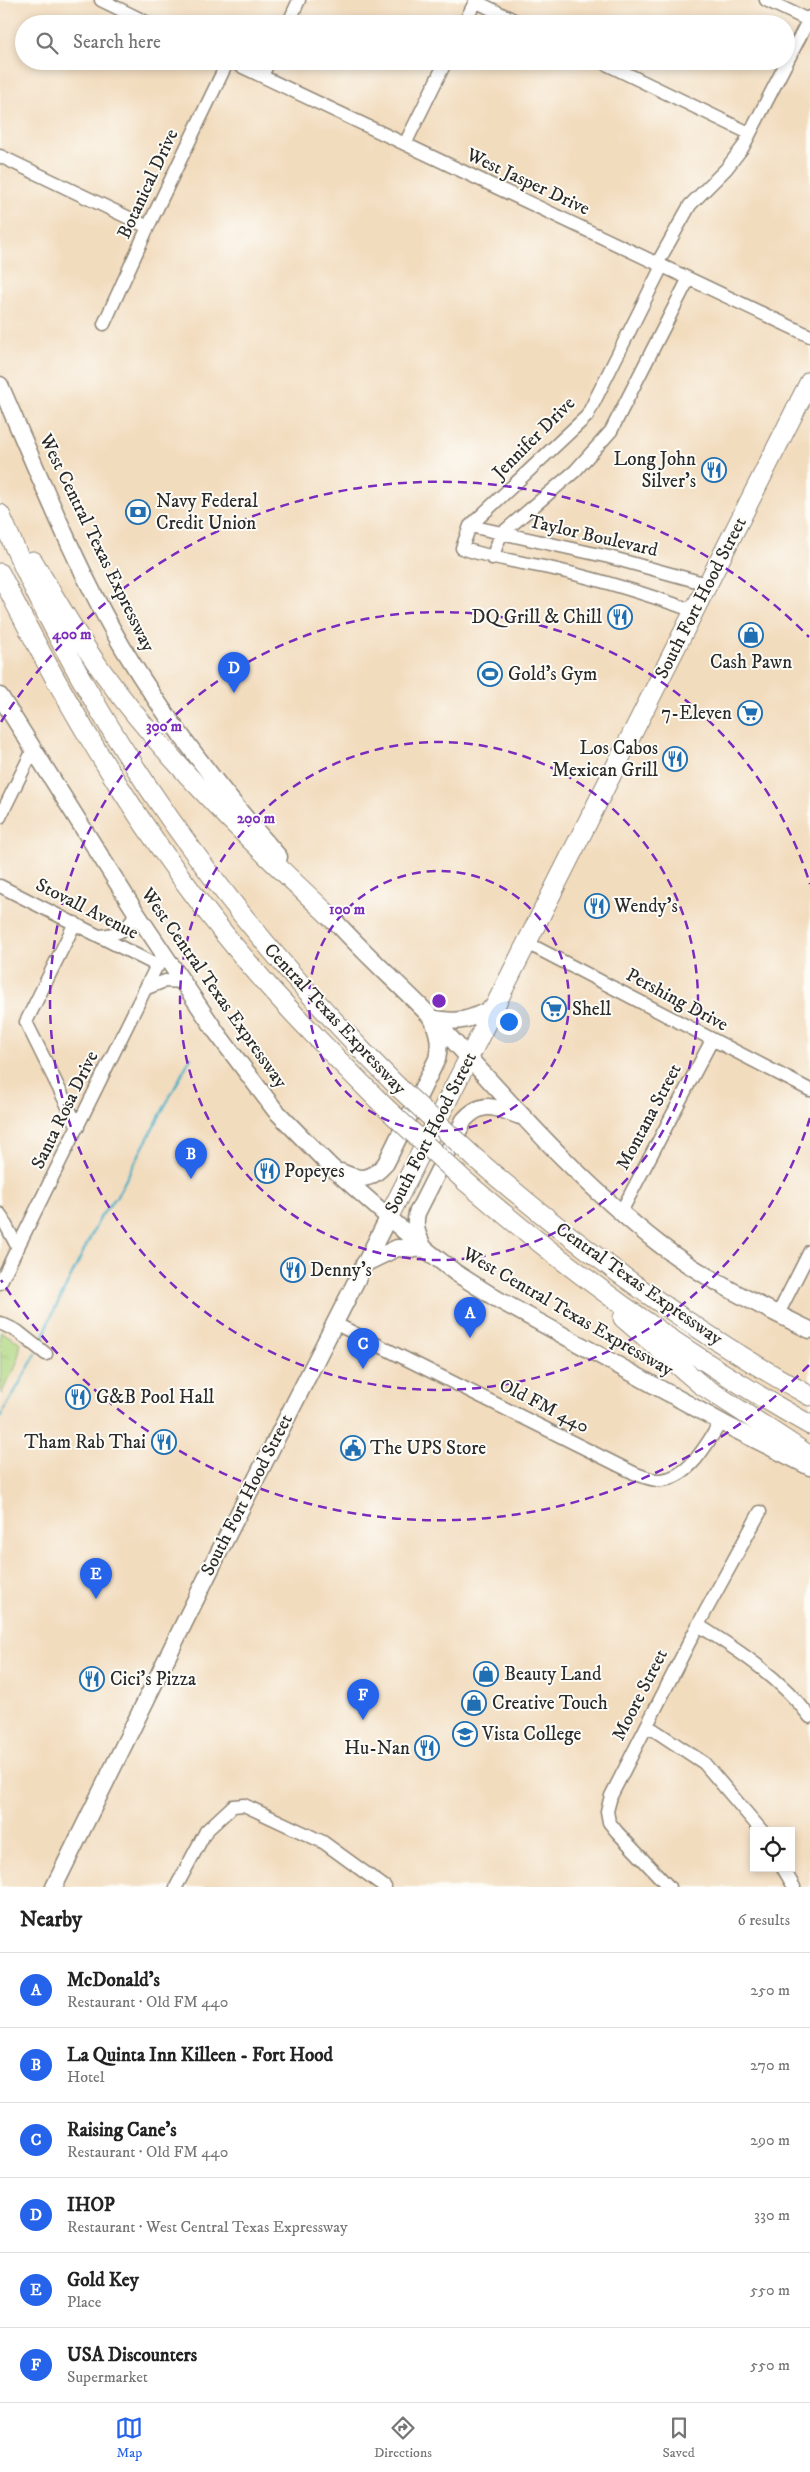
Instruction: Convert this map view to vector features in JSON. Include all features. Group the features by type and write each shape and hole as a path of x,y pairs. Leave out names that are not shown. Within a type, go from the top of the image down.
{"highway":[{"name":"South Fort Hood Street","path":"388,1218 810,381"},
{"path":"0,515 22,541 55,599 100,667 142,722 214,803 270,860 334,920"},
{"name":"Central Texas Expressway","path":"0,515 40,602 92,698 160,805 207,872 293,978 397,1086 476,1159 549,1221 693,1324 806,1393"},
{"name":"Central Texas Expressway","path":"0,573 27,629 79,722 134,809 183,879 270,987 386,1108 465,1181 531,1238 702,1359 810,1424"},
{"path":"531,1238 700,1384 810,1456"}],"main road":[{"name":"West Central Texas Expressway","path":"0,385 54,508 122,647 156,701 220,789 334,920 432,1018 574,1170 620,1212 661,1245 688,1263 810,1330"},
{"name":"West Central Texas Expressway","path":"0,696 135,911 160,959 182,982 217,1033 275,1110 330,1166 425,1249 456,1273 497,1299 721,1422 810,1467"},
{"path":"432,1018 454,1022 471,1019 494,1007"},
{"path":"330,1166 354,1178 366,1178 377,1174 386,1164 437,1058 440,1047 438,1034 432,1018"},
{"path":"425,1249 417,1234 415,1224 417,1213 464,1120 472,1111 484,1106 497,1108 523,1117"},
{"name":"South Fort Hood Street","path":"54,1887 220,1550 388,1218"},
{"path":"364,1264 397,1248 425,1249"}],"street":[{"path":"101,0 132,15"},
{"path":"292,15 299,0"},
{"path":"766,0 809,20"},
{"path":"469,15 476,1 504,15"},
{"name":"Jennifer Drive","path":"795,46 809,20"},
{"name":"Botanical Drive","path":"104,324 148,227 225,70"},
{"name":"West Jasper Drive","path":"249,70 688,280 810,336"},
{"path":"262,76 265,70"},
{"path":"405,144 442,70"},
{"path":"618,70 748,133"},
{"name":"Jennifer Drive","path":"492,558 462,548 470,526 587,416 659,265 690,205 734,160 782,70"},
{"path":"0,156 148,227"},
{"path":"688,280 611,431 575,471 501,534 492,558 556,570 624,586 694,611"},
{"name":"Taylor Boulevard","path":"470,526 609,556 708,584"},
{"path":"0,817 33,750"},
{"name":"Stovall Avenue","path":"0,886 100,936 160,959"},
{"path":"100,936 115,934 128,928 133,921 135,911"},
{"path":"75,924 26,1022 78,1127"},
{"name":"Pershing Drive","path":"527,943 810,1090"},
{"name":"Santa Rosa Drive","path":"0,1283 160,959"},
{"path":"147,988 165,981 182,982"},
{"name":"Montana Street","path":"620,1212 712,1040"},
{"path":"0,1214 18,1248"},
{"path":"778,1314 810,1251"},
{"path":"0,1323 17,1331 46,1354"},
{"name":"Old FM 440","path":"334,1323 634,1473 650,1478 660,1480 686,1469 699,1456 721,1422"},
{"name":"Moore Street","path":"669,1887 617,1832 609,1822 607,1811 611,1796 625,1765 648,1726 698,1625 760,1512"},
{"path":"698,1625 725,1642 796,1698 810,1717"},
{"path":"648,1726 704,1763 759,1827"},
{"path":"176,1887 206,1831 233,1806 244,1806 323,1842 385,1887"},
{"path":"786,1872 794,1887"}],"green space":[{"path":"0,1331 21,1343 16,1366 1,1394"}],"waterway":[{"path":"42,1342 49,1321 101,1216 117,1196 191,1057"},
{"path":"0,1418 36,1354"}],"place":[{"name":"Long John Silver's","path":"714,470"},
{"name":"Navy Federal Credit Union","path":"138,512"},
{"name":"DQ Grill & Chill","path":"620,617"},
{"name":"Cash Pawn","path":"751,635"},
{"name":"Gold's Gym","path":"490,674"},
{"name":"IHOP","path":"234,693"},
{"name":"7-Eleven","path":"750,713"},
{"name":"Los Cabos Mexican Grill","path":"675,759"},
{"name":"Wendy's","path":"597,906"},
{"name":"Shell","path":"554,1009"},
{"name":"Popeyes","path":"267,1171"},
{"name":"La Quinta Inn Killeen - Fort Hood","path":"191,1179"},
{"name":"Denny's","path":"293,1270"},
{"name":"McDonald's","path":"470,1338"},
{"name":"Raising Cane's","path":"363,1369"},
{"name":"G&B Pool Hall","path":"78,1397"},
{"name":"Tham Rab Thai","path":"164,1442"},
{"name":"The UPS Store","path":"353,1448"},
{"name":"Gold Key","path":"96,1599"},
{"name":"Beauty Land","path":"486,1674"},
{"name":"Cici's Pizza","path":"92,1679"},
{"name":"Creative Touch","path":"474,1703"},
{"name":"USA Discounters","path":"363,1720"},
{"name":"Vista College","path":"465,1734"},
{"name":"Hu-Nan","path":"427,1748"}]}
